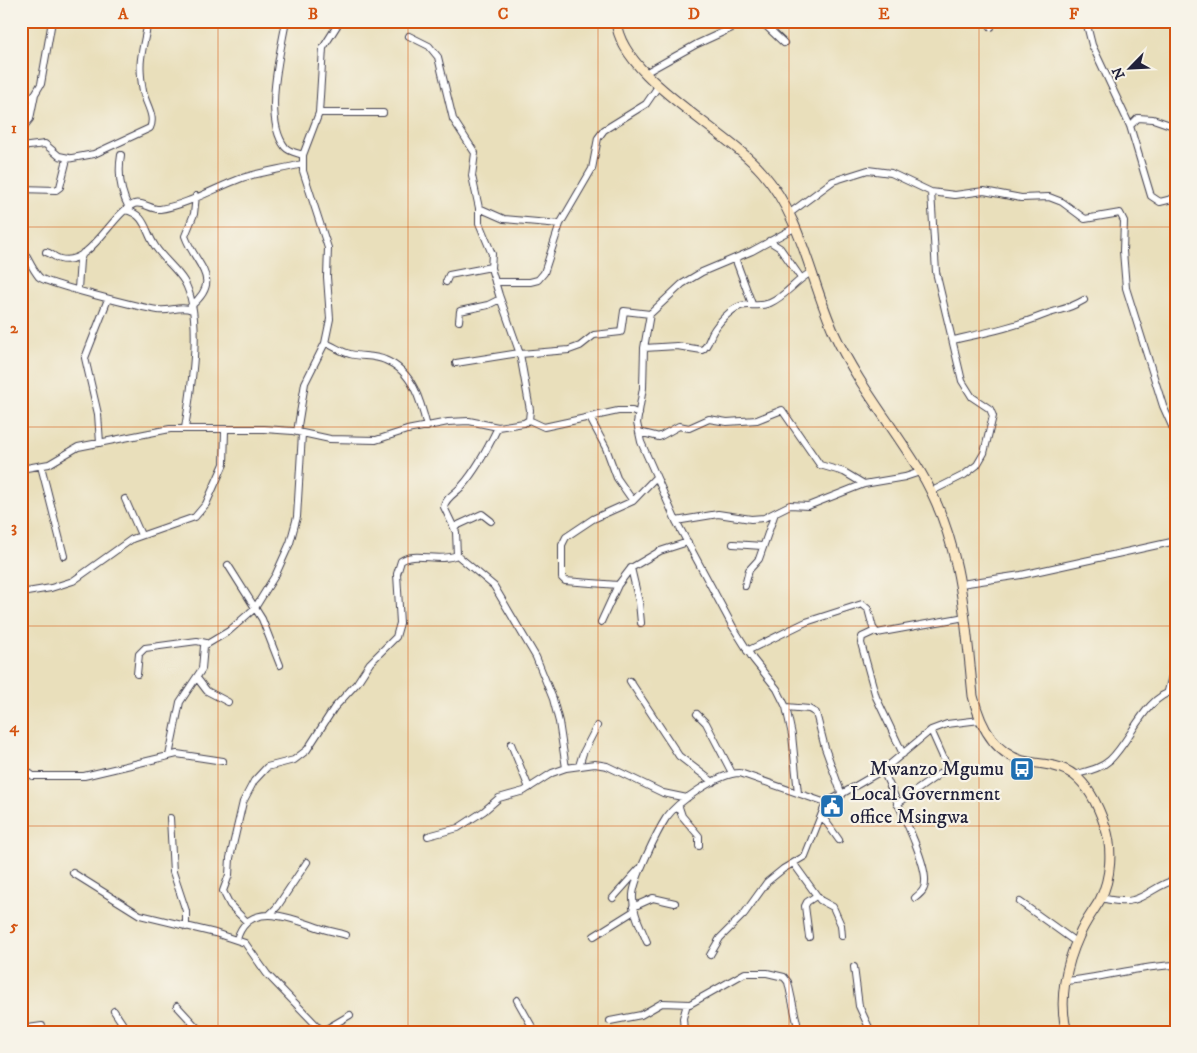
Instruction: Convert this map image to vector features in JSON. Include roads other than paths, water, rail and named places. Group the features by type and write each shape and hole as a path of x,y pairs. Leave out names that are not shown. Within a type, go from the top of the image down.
{"street":[{"path":"21,130 30,118 35,94 46,69 52,21"},
{"path":"21,147 44,144 59,156 69,158 94,154 150,128 152,118 144,96 139,65 148,21"},
{"path":"286,21 274,109 280,138 286,147 303,155"},
{"path":"169,756 180,702 202,668 203,649 206,643 229,631 255,608 276,574 294,529 305,383 325,343 330,327 327,277 328,248 302,164 303,155 318,113 323,48 340,21"},
{"path":"616,21 624,48 645,73 746,156 773,185 790,213 824,310 852,368 920,472 946,529 962,584 973,696 980,720 994,742 1014,758 1050,764 1074,775 1093,797 1106,828 1109,846 1108,869 1100,898 1077,943 1066,981 1063,1005 1067,1032"},
{"path":"645,73 697,44 747,21"},
{"path":"761,21 784,43"},
{"path":"1086,21 1092,44 1130,126 1151,196 1160,202 1176,198"},
{"path":"409,36 429,46 438,57 453,118 475,153 472,176 479,208 479,223 492,254 495,282 520,354 529,403 529,420"},
{"path":"495,282 514,284 538,280 546,268 560,224 592,169 598,138 604,130 646,104 659,85"},
{"path":"21,103 35,94"},
{"path":"318,113 383,113"},
{"path":"1130,126 1138,118 1148,118 1176,127"},
{"path":"121,154 119,176 127,209 144,221 154,245 184,282 192,308 194,336 193,377 185,428"},
{"path":"21,189 54,191 58,189 65,163 69,158"},
{"path":"46,252 60,259 67,259 83,253 98,242 108,228 127,209 140,204 160,209 245,178 302,164"},
{"path":"790,213 824,186 859,171 868,170 891,173 931,192 955,195 984,191 1021,198 1049,197 1056,198 1085,219 1117,213 1122,215 1124,221 1123,251 1126,288 1164,406 1176,435"},
{"path":"930,492 964,475 977,465 984,454 993,416 990,409 972,398 964,385 936,272 931,192"},
{"path":"192,308 205,292 207,282 203,269 184,236 194,214 196,196"},
{"path":"479,208 504,219 560,224"},
{"path":"796,227 735,258 702,272 682,284 650,314 644,348 643,388 637,423 644,451 676,521 747,651 777,689 786,707 792,735 798,793"},
{"path":"769,241 780,248 801,278"},
{"path":"21,248 41,278 108,299 159,311 192,308"},
{"path":"78,289 80,260 83,253"},
{"path":"735,258 752,304"},
{"path":"21,262 21,318"},
{"path":"446,282 449,275 492,267"},
{"path":"644,348 677,346 702,350 708,345 715,328 729,313 743,304 762,306 774,301 786,293 801,278 810,273"},
{"path":"100,443 98,414 85,358 108,299"},
{"path":"459,321 460,311 488,305 500,299"},
{"path":"953,340 1015,326 1046,314 1062,311 1084,300"},
{"path":"456,363 520,354 569,350 580,346 598,334 617,333 622,329 624,311 650,314"},
{"path":"325,343 348,354 384,359 393,364 417,391 427,427"},
{"path":"639,432 659,437 679,426 689,428 709,419 727,422 757,420 782,410 820,465 844,472 864,484"},
{"path":"529,420 544,427 618,411 632,411 639,414"},
{"path":"590,418 606,448 617,478 633,501"},
{"path":"21,469 41,466 78,447 144,433 185,428 264,429 330,439 376,440 407,430 448,422 469,421 498,427 524,423 529,420"},
{"path":"498,427 469,476 444,503 454,527 457,555 494,586 536,657 553,699 559,722 566,768"},
{"path":"21,593 51,588 73,581 115,549 141,535 184,522 200,512 224,464 225,430"},
{"path":"41,466 64,556"},
{"path":"676,521 718,514 758,519 790,505 808,506 864,484 905,477 920,472"},
{"path":"618,585 563,580 562,545 566,537 578,528 605,513 633,501 656,476"},
{"path":"125,499 141,535"},
{"path":"745,586 749,570 758,562 775,512"},
{"path":"454,527 482,514 491,521"},
{"path":"962,584 1021,575 1176,541"},
{"path":"601,622 618,585 630,568 660,551 688,542"},
{"path":"733,544 762,546"},
{"path":"247,922 230,905 223,891 229,875 230,858 246,793 262,770 294,760 307,750 334,708 357,683 370,663 396,636 400,623 397,574 401,561 410,557 443,560 457,555"},
{"path":"228,566 262,619 280,665"},
{"path":"630,568 640,602 641,623"},
{"path":"747,651 806,622 862,604 868,609 875,632"},
{"path":"903,754 876,696 861,643 862,637 875,632 881,634 965,617"},
{"path":"136,674 139,654 145,648 197,641 206,643"},
{"path":"1074,775 1093,770 1110,760 1149,708 1168,691 1176,661"},
{"path":"197,678 207,691 228,702"},
{"path":"630,681 679,756 713,782"},
{"path":"1168,691 1176,690"},
{"path":"786,707 809,709 816,713 825,748 842,795"},
{"path":"697,714 706,722 732,773"},
{"path":"647,942 634,909 634,888 666,818 687,798 732,773 740,773 826,803 883,770 931,730 947,724 980,720"},
{"path":"579,766 583,753 597,726"},
{"path":"897,804 948,768 931,730"},
{"path":"511,744 529,788"},
{"path":"21,767 33,776 84,776 169,756 191,755 224,762"},
{"path":"428,836 458,828 484,811 499,798 529,788 552,773 579,766 599,764 608,766 663,794 687,798"},
{"path":"883,770 911,836 925,879 923,891 915,898"},
{"path":"710,955 720,938 744,914 767,882 783,869 805,856 826,803"},
{"path":"679,807 682,816 699,836 699,846"},
{"path":"822,816 838,840"},
{"path":"170,818 173,872 186,911 186,927"},
{"path":"269,915 277,907 307,862"},
{"path":"794,864 816,896 823,903 833,907 841,925 842,936"},
{"path":"614,898 642,867"},
{"path":"73,873 140,916 237,939 249,947 267,974 323,1032 350,1015"},
{"path":"1100,898 1124,902 1134,900 1156,887 1176,880"},
{"path":"808,937 805,906 807,902 816,896"},
{"path":"594,936 653,898 675,903"},
{"path":"1020,902 1077,943"},
{"path":"237,939 241,928 247,922 269,915 287,916 346,935"},
{"path":"1066,981 1105,977 1141,968 1176,965"},
{"path":"854,967 859,1006 871,1032"},
{"path":"610,1021 641,1015 662,1004 687,1004 700,1000 745,973 767,973 784,977 788,982 798,1032"},
{"path":"516,1000 525,1011 535,1032"},
{"path":"684,1032 687,1004"},
{"path":"177,1006 201,1032"},
{"path":"114,1011 128,1032"},
{"path":"21,1029 42,1026"},
{"path":"1164,1032 1176,1028"}],"place":[{"name":"Mwanzo Mgumu","path":"1022,769"},
{"name":"Local Government office Msingwa","path":"832,806"}]}
